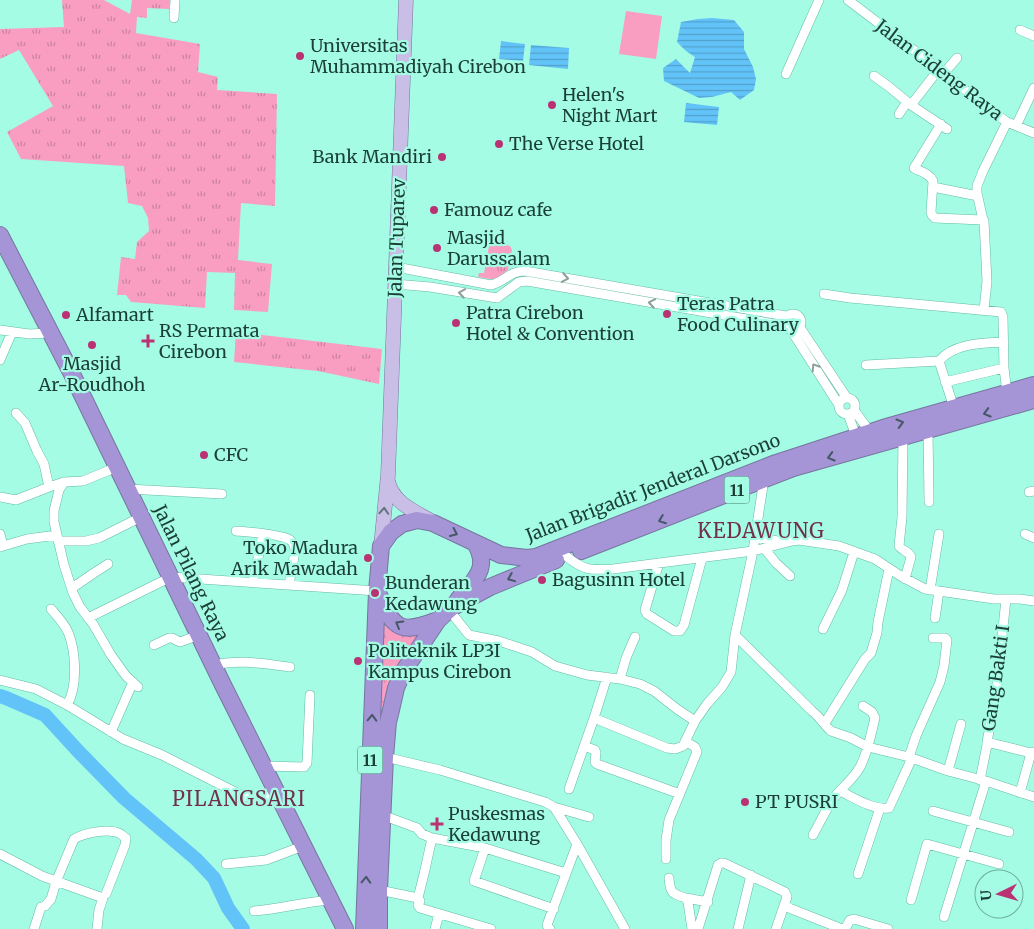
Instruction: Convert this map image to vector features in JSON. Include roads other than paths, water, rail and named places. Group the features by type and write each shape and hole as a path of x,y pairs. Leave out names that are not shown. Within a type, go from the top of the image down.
{"highway":[{"name":"Jalan Pilang Raya","path":"0,235 71,372 263,766 345,929"},
{"name":"Jalan Brigadir Jenderal Darsono","path":"446,613 490,587 566,556 628,527 773,472 863,434 1034,385"},
{"name":"Jalan Brigadir Jenderal Darsono","path":"773,472 1034,400"},
{"name":"11","path":"364,929 381,546 392,532 402,524 417,520 433,523"},
{"name":"Jalan Brigadir Jenderal Darsono","path":"433,523 501,554 527,558 628,527"},
{"path":"378,591 390,618 402,627 412,629 446,613 480,571 481,552 476,543"},
{"name":"11","path":"379,929 378,890 388,722 396,688 403,672 446,613"}],"main road":[{"name":"Jalan Tuparev","path":"381,546 407,269 406,0"},
{"path":"388,475 390,488 398,500 433,523"}],"street":[{"path":"174,18 175,0"},
{"path":"786,74 819,0"},
{"name":"Jalan Cideng Raya","path":"848,0 990,110 1012,124 1034,133"},
{"path":"1020,30 1034,36"},
{"path":"899,114 957,58"},
{"path":"874,76 909,103 944,126 914,167 932,177 932,215 935,218 983,220"},
{"path":"984,310 987,281 985,226 977,190 980,180 1034,88"},
{"path":"933,187 978,196"},
{"path":"407,269 491,285 513,273 526,271 591,287 791,324 843,401"},
{"path":"406,285 498,298 523,281 591,287"},
{"path":"824,294 999,312 1002,314 1007,393"},
{"path":"0,330 29,334 50,333"},
{"path":"0,360 12,332"},
{"path":"866,365 939,360 951,350 977,343 1004,342"},
{"path":"939,360 954,408"},
{"path":"946,382 1004,368"},
{"path":"843,401 850,399 854,402 855,405 851,412"},
{"path":"843,401 840,410 842,413 851,412"},
{"path":"851,412 863,434"},
{"path":"851,412 863,434"},
{"path":"16,413 25,423 44,464 49,487"},
{"path":"928,430 929,502"},
{"path":"902,437 902,517 899,546 908,552 911,558 905,579"},
{"path":"0,497 16,500 64,482 83,481 117,467"},
{"path":"594,718 667,748 675,749 683,746 695,721 731,672 735,635 756,537 773,472"},
{"path":"64,482 59,490 54,511 54,522 72,588 80,606 111,655 126,676 136,684 111,732"},
{"path":"128,489 222,494"},
{"path":"0,534 1,547 27,539 57,538 86,541 99,538 141,517"},
{"path":"236,531 289,539 294,544 295,550 290,585"},
{"path":"253,582 263,534"},
{"path":"935,618 934,591 939,534"},
{"path":"756,537 786,542"},
{"path":"566,556 584,568 613,569 753,551 799,540 811,541 839,546 875,559 905,579 925,589 994,599 1034,601"},
{"path":"764,548 790,576"},
{"path":"823,629 842,590 854,552"},
{"path":"659,563 645,612 674,631 680,631 684,625 702,558"},
{"path":"72,588 108,564"},
{"path":"825,724 865,659 871,653 877,633 889,569"},
{"path":"88,618 171,577 378,591"},
{"name":"Gang Bakti I","path":"1006,599 996,695 987,742 1032,752"},
{"path":"51,609 68,631 73,648 75,676 71,699 67,705"},
{"path":"446,613 469,635 500,640 532,652 555,666 587,675 620,679 640,684 654,691 695,721"},
{"path":"154,646 169,638 180,642 199,635"},
{"path":"735,635 819,716 831,731 851,738 868,747 911,758 1034,797"},
{"path":"620,679 635,637"},
{"path":"840,791 880,808 889,808 891,806 911,758 919,730 940,682 944,666 947,639 933,638"},
{"path":"214,666 227,663 257,663 290,667"},
{"path":"569,789 607,677"},
{"path":"0,680 36,689 67,705 123,739 162,755 243,796 260,798 278,794"},
{"path":"263,766 306,765 310,695"},
{"path":"813,835 830,804 857,771 868,747 876,718 872,712 863,706"},
{"path":"948,771 961,724"},
{"path":"666,859 667,828 697,752 695,746 685,741"},
{"path":"944,917 974,822 983,780 987,745"},
{"path":"584,746 595,750 595,762 597,764 680,794"},
{"path":"1020,793 1032,752"},
{"path":"385,757 440,770 589,817"},
{"path":"554,807 625,929"},
{"path":"858,874 880,808"},
{"path":"933,811 1009,832"},
{"path":"382,815 417,828 422,834 432,838 485,848 566,873"},
{"path":"34,929 40,907 45,906 51,899 74,839 80,836 102,831 120,833 126,838 106,894"},
{"path":"432,838 418,905 420,908 491,929"},
{"path":"549,929 548,925 577,844"},
{"path":"911,900 927,845 929,844 999,864"},
{"path":"226,864 266,860 303,846"},
{"path":"485,848 474,881 554,909"},
{"path":"0,854 56,882 103,898 96,929"},
{"path":"698,929 718,865 721,863 785,892 788,897 776,929"},
{"path":"738,929 751,875"},
{"path":"669,878 670,889 675,895 708,902"},
{"path":"378,890 418,898"},
{"path":"686,898 692,929"},
{"path":"254,911 330,900"},
{"path":"784,906 820,925 844,929 850,920 854,919 886,929"},
{"path":"435,929 439,914"}],"water":[{"path":"712,18 734,20 744,32 744,49 753,67 756,79 754,90 740,100 731,92 699,98 664,81 663,68 676,59 690,73 695,57 677,42 681,22"},
{"path":"501,41 525,44 523,61 499,59"},
{"path":"531,45 569,48 568,69 529,65"},
{"path":"686,103 719,107 717,125 684,122"}],"waterway":[{"path":"0,696 45,715 124,798 196,859 214,878 228,908 243,929"}],"place":[{"name":"Universitas Muhammadiyah Cirebon","path":"300,56"},
{"name":"Helen's Night Mart","path":"552,105"},
{"name":"The Verse Hotel","path":"499,144"},
{"name":"Bank Mandiri","path":"442,157"},
{"name":"Famouz cafe","path":"434,210"},
{"name":"Masjid Darussalam","path":"437,248"},
{"name":"Teras Patra Food Culinary","path":"667,314"},
{"name":"Alfamart","path":"66,315"},
{"name":"Patra Cirebon Hotel & Convention","path":"456,323"},
{"name":"RS Permata Cirebon","path":"148,341"},
{"name":"Masjid Ar-Roudhoh","path":"92,345"},
{"name":"CFC","path":"204,455"},
{"name":"Toko Madura Arik Mawadah","path":"368,558"},
{"name":"Bagusinn Hotel","path":"542,580"},
{"name":"Bunderan Kedawung","path":"375,593"},
{"name":"Politeknik LP3I Kampus Cirebon","path":"358,661"},
{"name":"PT PUSRI","path":"745,802"},
{"name":"Puskesmas Kedawung","path":"437,824"}],"district":[{"name":"KEDAWUNG","path":"761,531"},
{"name":"PILANGSARI","path":"239,799"}]}
